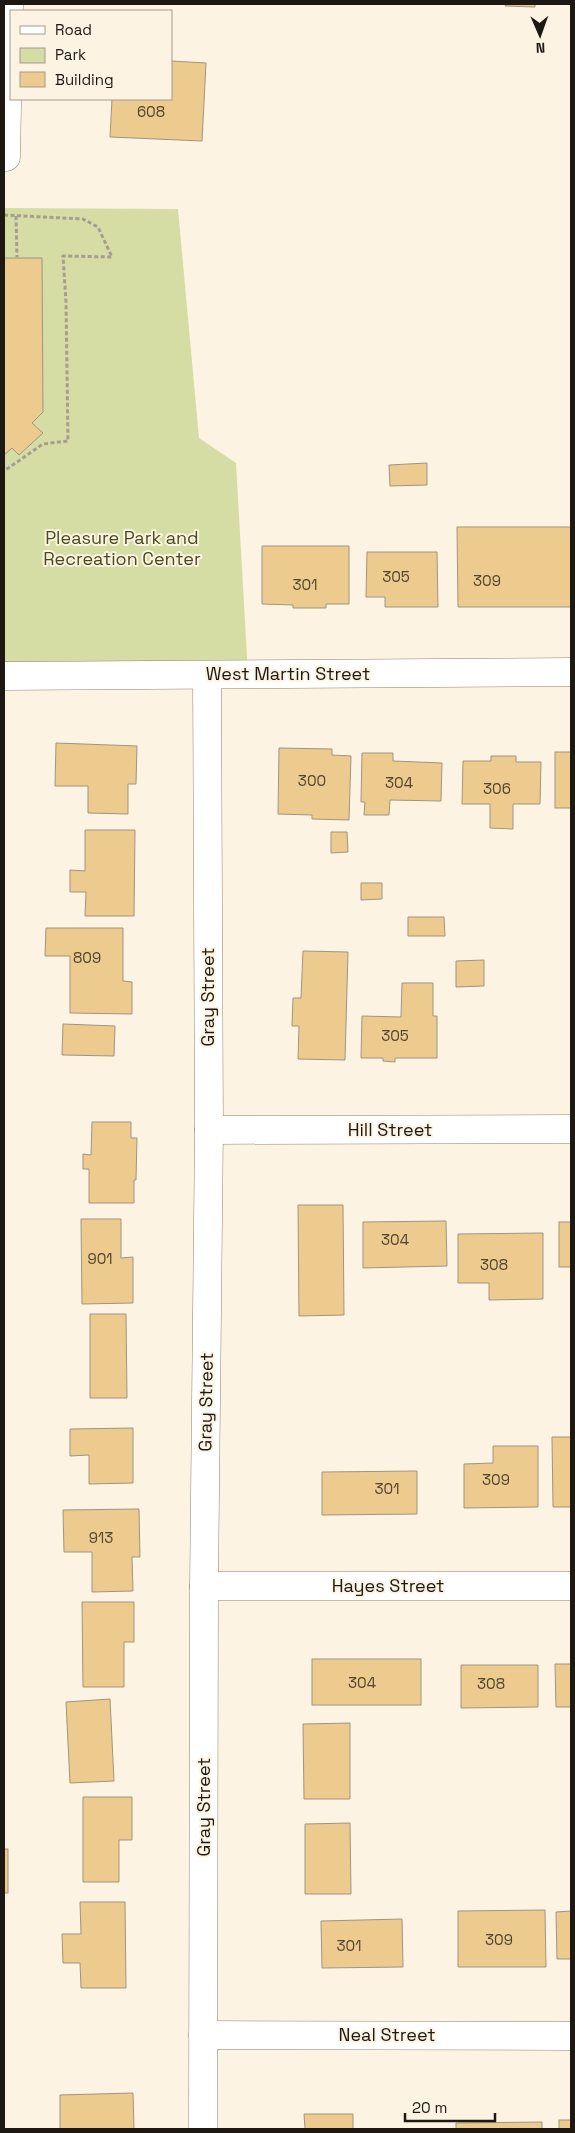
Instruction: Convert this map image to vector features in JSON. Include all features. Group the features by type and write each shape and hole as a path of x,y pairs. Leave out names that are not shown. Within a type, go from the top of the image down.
{"street":[{"path":"6,157 9,4"},
{"name":"West Martin Street","path":"4,676 571,672"},
{"name":"Gray Street","path":"203,2129 204,1586 208,1130 207,675"},
{"name":"Hill Street","path":"208,1130 571,1130"},
{"name":"Hayes Street","path":"204,1586 571,1586"},
{"name":"Neal Street","path":"204,2035 571,2036"}],"path":[{"path":"4,215 83,218 98,226 112,257 63,256 66,302 68,441 43,444 4,471"},
{"path":"16,216 17,257"}],"green space":[{"name":"Pleasure Park and Recreation Center","path":"4,208 178,209 199,438 236,463 248,674 4,676"}],"building":[{"path":"506,4 535,4 535,7 505,6"},
{"path":"172,61 206,63 202,141 110,137 112,100 172,100"},
{"path":"4,258 42,258 43,412 32,423 43,433 19,455 12,448 4,455"},
{"path":"427,463 427,485 390,486 389,465"},
{"path":"457,527 571,527 571,607 458,607"},
{"path":"262,546 349,546 349,604 326,604 326,608 293,608 293,605 262,604"},
{"path":"367,552 437,552 438,607 385,607 385,597 366,597"},
{"path":"56,743 137,746 136,784 128,784 128,814 88,813 88,786 55,786"},
{"path":"279,748 332,749 332,755 351,756 349,820 312,819 312,815 278,814"},
{"path":"555,752 571,752 571,808 555,808"},
{"path":"362,753 393,753 393,761 442,763 441,801 390,800 389,815 364,815 365,802 361,802"},
{"path":"491,756 516,756 516,762 541,762 540,804 513,804 513,829 490,828 490,804 462,804 463,761 491,761"},
{"path":"85,830 135,830 134,916 85,916 86,892 70,892 70,870 85,871"},
{"path":"331,832 347,832 348,852 331,853"},
{"path":"361,883 382,883 382,899 361,900"},
{"path":"408,917 444,917 445,936 408,936"},
{"path":"46,928 123,928 123,981 132,982 132,1014 70,1013 70,956 45,956"},
{"path":"303,951 348,952 345,1060 298,1059 299,1026 292,1026 293,998 301,998"},
{"path":"484,960 484,986 456,987 456,961"},
{"path":"402,983 433,983 433,1016 437,1016 437,1058 395,1058 395,1062 383,1061 383,1058 361,1058 362,1016 401,1017"},
{"path":"63,1024 115,1026 114,1056 62,1055"},
{"path":"92,1122 131,1122 131,1138 137,1138 134,1203 89,1203 89,1169 83,1169 83,1154 91,1155"},
{"path":"298,1205 343,1205 344,1315 299,1316"},
{"path":"81,1219 121,1219 121,1258 133,1257 133,1303 82,1304"},
{"path":"446,1221 447,1266 363,1268 363,1222"},
{"path":"559,1222 571,1222 571,1267 559,1267"},
{"path":"543,1233 543,1299 489,1300 489,1283 458,1283 458,1234"},
{"path":"90,1314 126,1314 127,1398 90,1398"},
{"path":"133,1428 133,1483 89,1484 89,1455 70,1456 70,1429"},
{"path":"552,1437 571,1437 571,1507 553,1507"},
{"path":"493,1446 538,1446 538,1507 464,1508 464,1464 493,1463"},
{"path":"417,1471 417,1514 322,1515 322,1472"},
{"path":"139,1509 140,1557 132,1557 133,1591 92,1592 92,1552 64,1552 63,1510"},
{"path":"82,1602 134,1602 134,1642 124,1642 124,1687 83,1687"},
{"path":"312,1659 421,1659 421,1705 312,1705"},
{"path":"555,1664 571,1664 571,1707 556,1707"},
{"path":"461,1665 538,1665 538,1707 461,1708"},
{"path":"110,1699 114,1781 70,1783 66,1702"},
{"path":"350,1723 350,1799 304,1799 303,1724"},
{"path":"83,1797 132,1797 132,1840 119,1840 119,1882 83,1882"},
{"path":"350,1823 351,1894 305,1894 305,1824"},
{"path":"4,1849 8,1849 8,1893 4,1893"},
{"path":"80,1902 125,1902 126,1988 81,1988 80,1963 63,1963 62,1934 81,1934"},
{"path":"545,1910 546,1967 458,1967 458,1911"},
{"path":"571,1911 571,1959 557,1959 556,1912"},
{"path":"402,1919 403,1967 322,1968 321,1921"},
{"path":"133,2093 134,2129 60,2129 60,2095"},
{"path":"304,2114 353,2114 353,2129 305,2129"},
{"path":"559,2120 571,2120 571,2129 559,2129"},
{"path":"542,2122 542,2129 456,2129 456,2123"}]}
